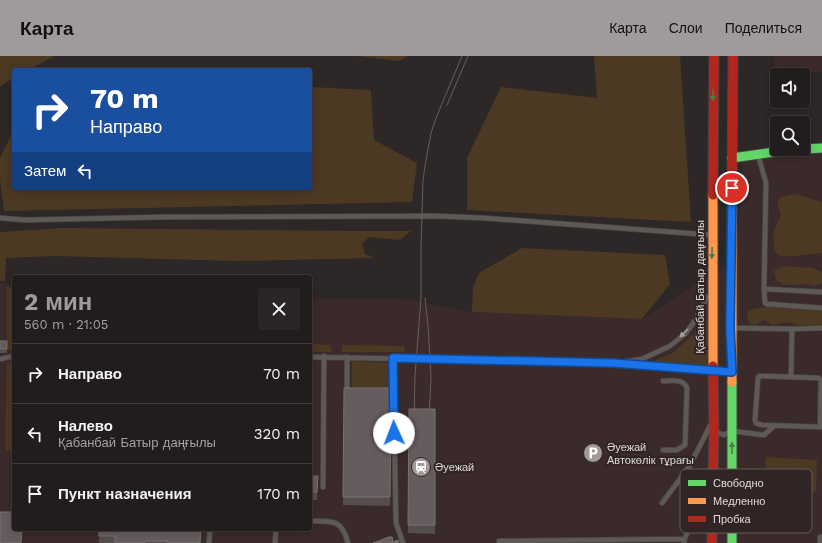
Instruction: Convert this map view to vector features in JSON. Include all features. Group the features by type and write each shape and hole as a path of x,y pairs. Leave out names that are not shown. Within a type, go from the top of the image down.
{"main road":[{"name":"Қабанбай Батыр даңғылы","path":"713,469 714,430 712,288 714,56"},
{"path":"732,469 732,372 730,328 733,56"},
{"path":"732,158 789,150 822,148"}],"lane":[{"path":"758,154 766,183 764,300 767,304 822,308"},
{"path":"0,218 25,220 172,217 435,216 484,218 713,235"},
{"path":"613,363 642,359 670,346 686,333 696,319 712,288"},
{"path":"764,289 822,292"},
{"path":"730,328 822,328"},
{"path":"791,377 792,329"},
{"path":"0,359 12,356"},
{"path":"312,356 613,363 732,372"},
{"path":"323,487 324,356"},
{"path":"347,357 347,390"},
{"path":"393,358 396,523 404,543"},
{"path":"761,375 791,377 819,378 821,380 820,427 758,425 755,420 758,378 761,375"},
{"path":"662,450 678,450 685,445 687,388 681,381 663,381"},
{"path":"688,469 713,419"},
{"path":"714,430 724,435 732,431 764,435 774,426"},
{"path":"662,503 680,479"},
{"path":"312,521 333,522 340,526 345,532 348,543"},
{"path":"209,543 210,531"},
{"path":"275,543 276,531"},
{"path":"820,536 820,543"},
{"path":"499,541 684,541"}],"shaded area":[{"path":"0,56 54,56 33,68 12,68 12,79 0,86"},
{"path":"358,56 408,56 399,61"},
{"path":"594,56 680,56 691,222 467,210 467,158 501,87 597,98"},
{"path":"775,56 822,56 822,72 810,72 810,68 775,68"},
{"path":"312,87 371,90 374,140 417,163 412,202 4,211 0,179 0,158 12,133 12,190 312,190"},
{"path":"822,154 822,543 0,543 0,284 7,284 12,289 12,531 312,531 312,299 405,299 472,312 642,319 736,259 743,158 810,156 810,155"},
{"path":"795,194 822,202 822,253 780,256 775,251 775,228 781,215 777,205 780,197"},
{"path":"61,228 411,231 400,240 369,237 362,244 365,254 374,258 237,261 55,256 6,258 5,281 0,281 0,232"},
{"path":"522,248 665,255 670,284 642,319 472,312 473,287 479,273"},
{"path":"783,266 813,268 822,272 822,283 816,286 807,284 784,285 776,280 774,271"},
{"path":"7,285 12,289 12,349 7,350"},
{"path":"770,306 822,311 822,325 796,325 790,322 772,325 764,319 755,325 749,323 747,316 749,310"},
{"path":"708,319 707,366 646,364 673,353 701,327 704,320"},
{"path":"312,344 330,345 332,352 312,352"},
{"path":"342,345 404,346 405,352 342,352"},
{"path":"352,361 388,363 389,395 352,393"},
{"path":"7,363 12,363 12,451 5,451"},
{"path":"766,457 817,460 816,492 812,492 812,469 765,469"}],"building":[{"path":"0,341 7,341 7,349 0,349"},
{"path":"344,388 391,388 390,497 343,497"},
{"path":"409,409 435,409 435,525 408,525"},
{"path":"312,476 318,476 317,492 312,492"},
{"path":"0,512 12,512 12,531 22,531 21,543 0,543"},
{"path":"99,531 201,531 200,543 145,541 145,543 115,543 115,536 99,536"},
{"path":"392,537 393,542 398,540 399,543 373,543"}],"tram line":[{"path":"414,420 415,376 421,298 423,180 431,133 462,56"},
{"path":"447,105 468,56"},
{"path":"425,298 431,377 429,419"}],"traffic: fast":[{"path":"732,158 789,150 822,148"},
{"path":"732,382 732,469"},
{"path":"732,533 732,543"}],"traffic: slow":[{"path":"713,195 713,366"},
{"path":"732,199 732,382"}],"traffic: jam":[{"path":"713,195 714,56"},
{"path":"732,199 733,56"},
{"path":"713,366 713,469"},
{"path":"712,533 712,543"}],"place":[{"name":"Әуежай Автокөлік тұрағы","path":"593,453"},
{"name":"Әуежай","path":"421,467"}],"route":[{"path":"394,433 393,358 613,363 732,372 730,328 732,188"}]}
